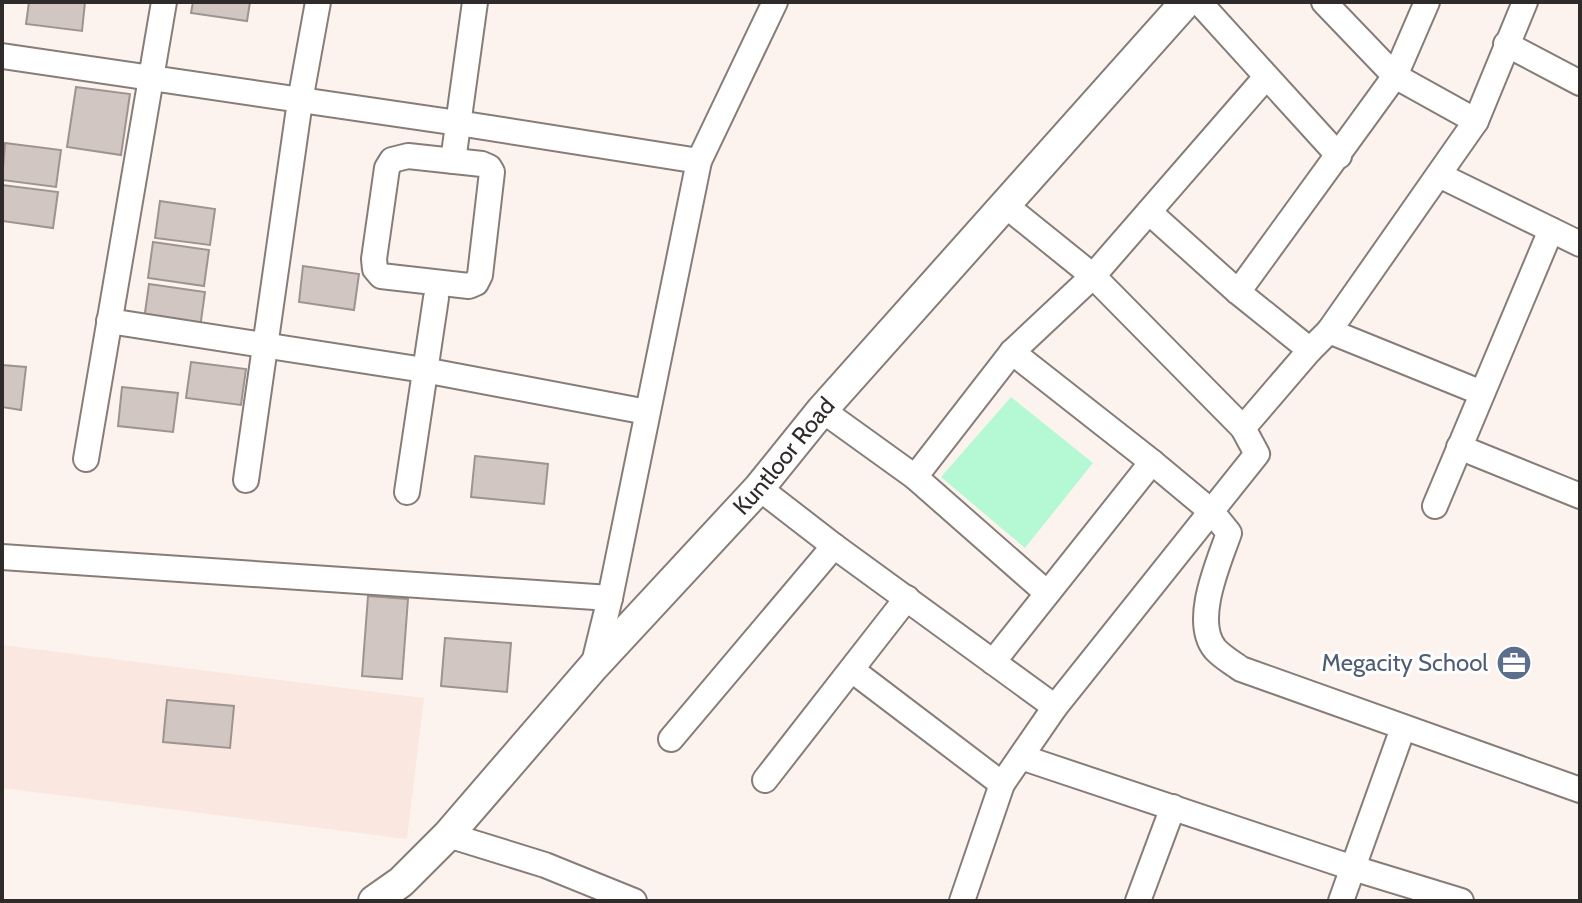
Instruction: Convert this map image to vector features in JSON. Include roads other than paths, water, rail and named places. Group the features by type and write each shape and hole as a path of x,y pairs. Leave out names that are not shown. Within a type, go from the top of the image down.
{"street":[{"path":"86,459 164,2"},
{"path":"246,480 300,101 318,2"},
{"path":"453,161 475,2"},
{"path":"593,667 610,598 699,161 775,2"},
{"name":"Kuntloor Road","path":"374,901 401,882 448,835 593,667 759,488 822,410 1186,2"},
{"path":"1199,2 1339,156"},
{"path":"1324,2 1395,76 1476,121"},
{"path":"1238,292 1395,76 1427,2"},
{"path":"1243,428 1329,331 1476,121 1525,2"},
{"path":"1506,44 1580,83"},
{"path":"2,56 699,161"},
{"path":"915,477 1012,352 1093,276 1266,77"},
{"path":"408,156 453,161 482,164 492,172 480,275 476,283 469,286 381,276 375,269 374,259 387,168 392,160 408,156"},
{"path":"1439,175 1580,244"},
{"path":"962,901 1002,784 1055,707 1257,454 1243,428 1093,276 1005,205"},
{"path":"1149,212 1238,292 1310,350"},
{"path":"1435,506 1551,230"},
{"path":"407,492 436,298"},
{"path":"109,321 424,370 647,412"},
{"path":"1329,331 1482,393"},
{"path":"1012,352 1212,512 1229,533 1211,585 1205,622 1214,648 1241,669 1580,790"},
{"path":"822,410 915,477 1047,593"},
{"path":"1459,447 1580,496"},
{"path":"993,662 1152,462"},
{"path":"759,488 1055,707"},
{"path":"671,739 834,546"},
{"path":"2,557 610,598"},
{"path":"765,780 907,598"},
{"path":"852,670 1002,784"},
{"path":"1341,901 1403,728"},
{"path":"1021,757 1461,901"},
{"path":"1138,901 1173,807"},
{"path":"448,835 545,865 630,900"}],"place":[{"name":"Megacity School","path":"1514,663"}]}
